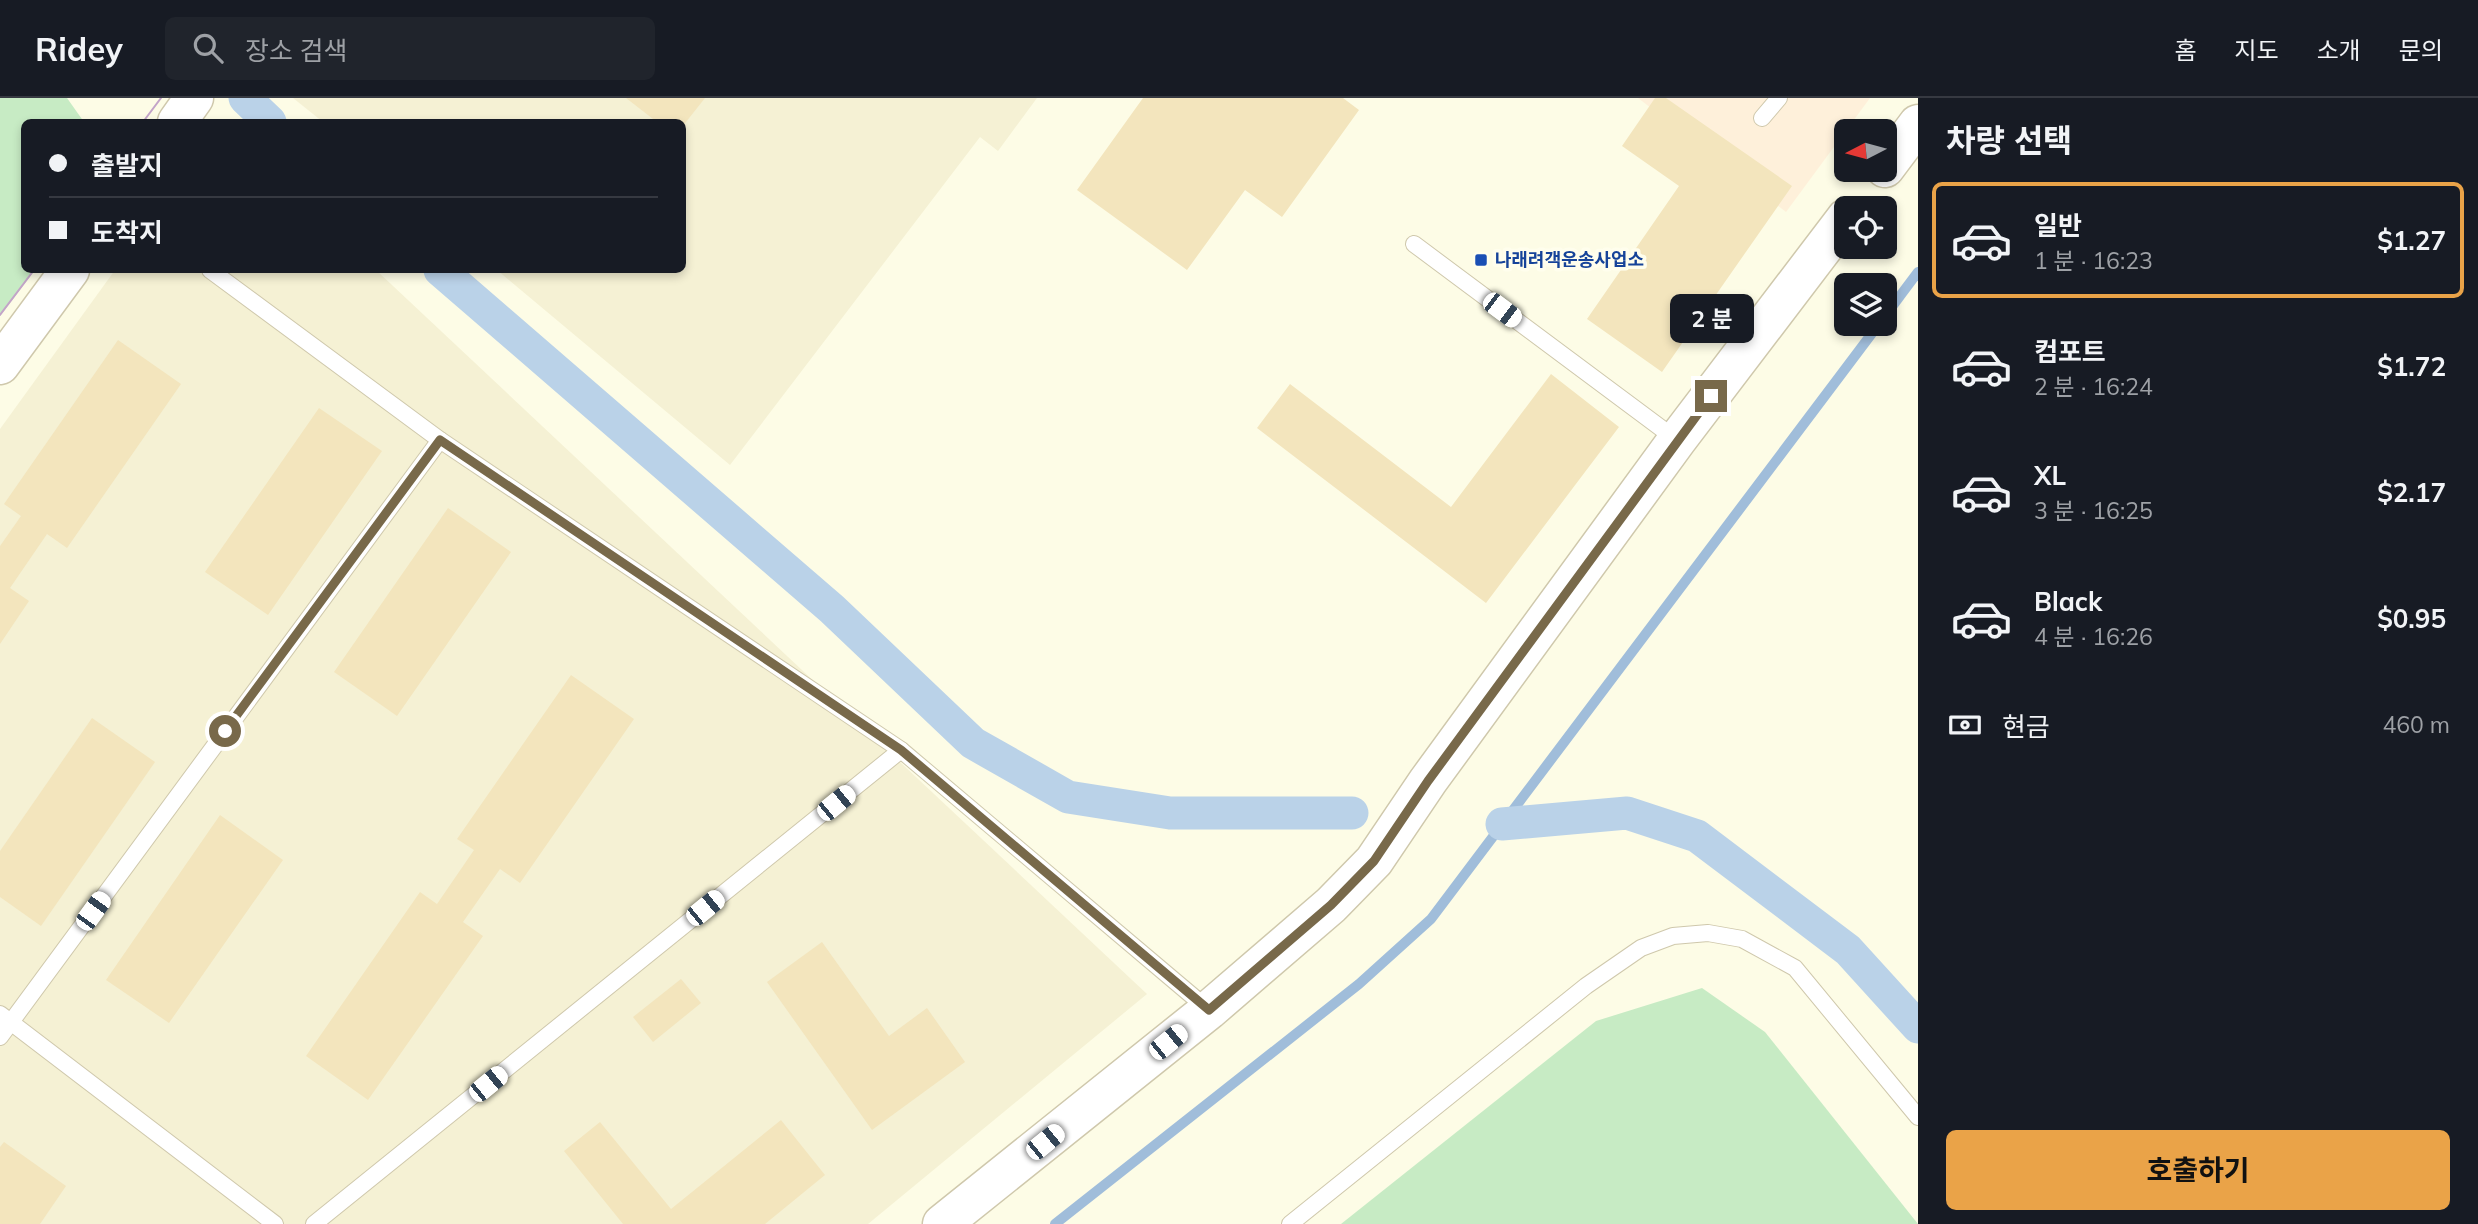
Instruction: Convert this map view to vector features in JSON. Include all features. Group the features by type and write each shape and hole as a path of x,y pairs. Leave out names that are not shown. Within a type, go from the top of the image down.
{"street":[{"path":"1897,152 1918,124"},
{"path":"1863,196 1874,182"},
{"path":"942,1224 1209,1010 1331,905 1374,861 1428,781 1677,440 1834,234"},
{"path":"0,365 68,273"}],"lane":[{"path":"1762,118 1779,98"},
{"path":"1414,244 1677,440"},
{"path":"214,273 440,440 901,750 1209,1010"},
{"path":"0,1037 5,1018 440,440"},
{"path":"314,1224 901,750"},
{"path":"1290,1224 1586,986 1641,948 1673,936 1708,933 1742,939 1795,968 1918,1117"},
{"path":"5,1018 275,1224"}],"shaded area":[{"path":"293,98 1037,98 998,151 980,137 730,465 501,273 686,273 686,119 319,119"},
{"path":"1638,98 1870,98 1855,119 1834,119 1834,147 1786,212"},
{"path":"113,273 379,273 1147,994 868,1224 0,1224 0,429"}],"green space":[{"path":"0,98 67,98 82,119 21,119 21,273 33,273 0,316"},
{"path":"1702,988 1765,1032 1918,1224 1341,1224 1596,1021"}],"building":[{"path":"626,98 705,98 686,122 686,119 653,119"},
{"path":"1143,98 1343,98 1359,110 1282,217 1245,190 1187,270 1077,190"},
{"path":"1655,98 1666,98 1792,186 1662,372 1587,319 1679,186 1622,146"},
{"path":"118,340 181,384 67,548 47,534 10,588 29,601 0,644 0,546 21,516 4,504"},
{"path":"1551,374 1619,427 1486,603 1257,428 1290,384 1451,507"},
{"path":"319,408 382,451 268,615 205,572"},
{"path":"448,508 511,552 397,716 334,672"},
{"path":"571,675 634,719 520,883 500,869 463,922 483,936 368,1100 306,1056 420,892 437,904 474,850 457,839"},
{"path":"92,718 155,762 41,926 0,897 0,851"},
{"path":"220,815 283,860 169,1023 106,980"},
{"path":"822,942 889,1036 927,1008 965,1062 872,1130 767,982"},
{"path":"681,979 701,1003 653,1042 633,1017"},
{"path":"781,1120 825,1175 765,1224 623,1224 564,1151 600,1122 671,1209"},
{"path":"4,1142 66,1186 40,1224 0,1224 0,1147"}],"waterway":[{"path":"245,98 267,119"},
{"path":"1897,300 1918,272"},
{"path":"443,273 832,609 973,743 1068,797 1170,813 1352,813"},
{"path":"1055,1224 1359,984 1431,919 1870,336"},
{"path":"1502,824 1627,813 1697,836 1848,950 1918,1027"}],"tram line":[{"path":"145,119 161,98"},
{"path":"0,315 32,273"}],"place":[{"name":"나래려객운송사업소","path":"1481,260"}],"route":[{"path":"225,731 440,440 901,750 1209,1010 1331,905 1374,861 1428,781 1711,396"}]}
